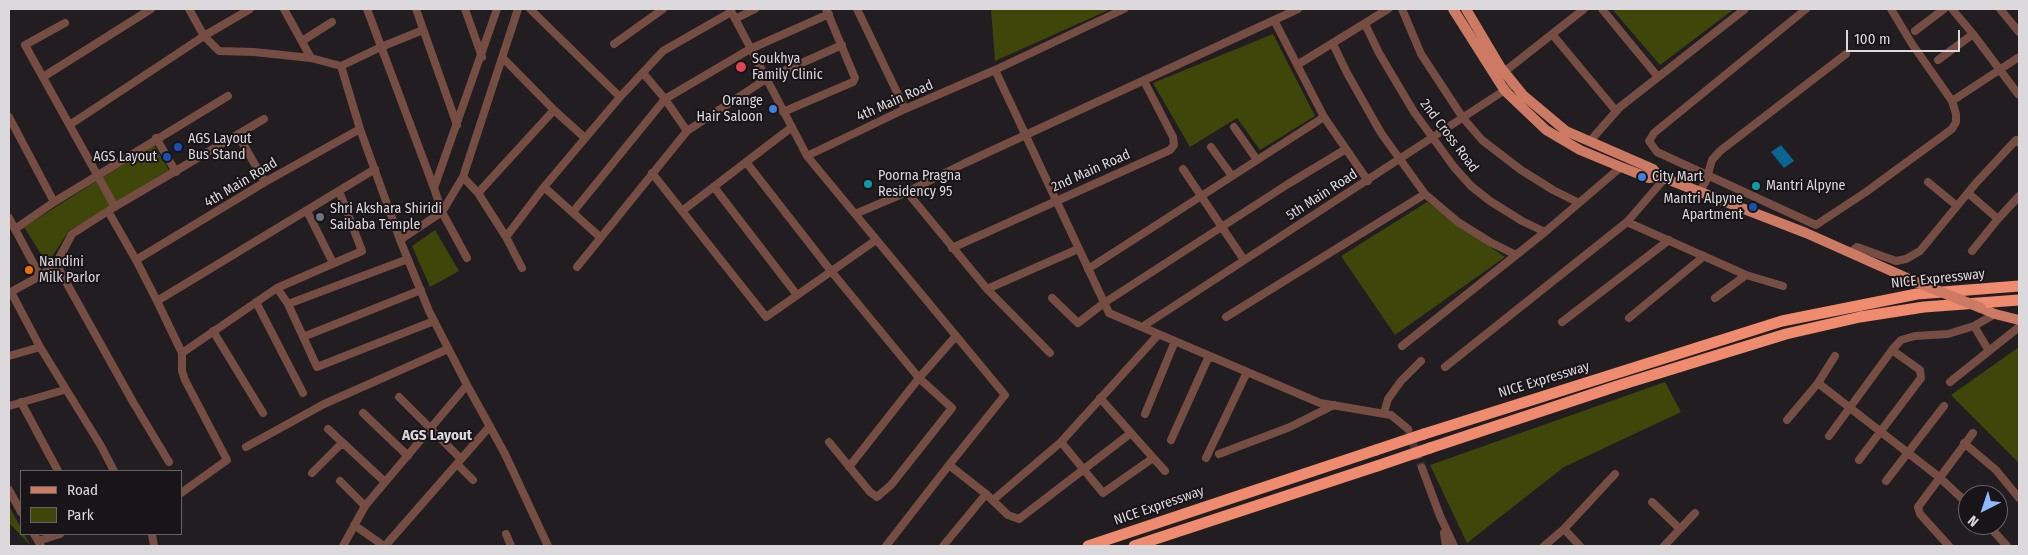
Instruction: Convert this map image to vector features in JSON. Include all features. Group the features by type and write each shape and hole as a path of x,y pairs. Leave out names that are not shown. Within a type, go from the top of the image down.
{"highway":[{"name":"NICE Expressway","path":"1088,546 1424,434 1782,321 1917,294 2019,286"},
{"name":"NICE Expressway","path":"1134,546 1617,386 1786,334 1860,317 1924,307 2019,300"}],"main road":[{"path":"1453,9 1504,91 1546,130 1580,150 1621,167 1649,178 1662,177"},
{"path":"1466,9 1504,72 1530,101 1566,131 1653,169 1662,177 1772,219 1980,308 2019,320"}],"street":[{"path":"43,77 151,9"},
{"path":"189,9 204,36 219,51 254,52 311,58 341,66 423,30"},
{"path":"71,124 204,36 250,9"},
{"path":"284,9 311,58"},
{"path":"368,9 442,212 467,258"},
{"path":"416,9 457,125"},
{"path":"466,9 482,57"},
{"path":"434,188 498,9"},
{"path":"400,240 442,212 463,177 518,9"},
{"path":"530,9 620,97"},
{"path":"614,44 662,9"},
{"path":"735,19 755,9"},
{"path":"856,9 905,109"},
{"name":"4th Main Road","path":"806,156 1124,9"},
{"path":"854,214 907,192 1298,9"},
{"path":"1297,65 1388,9"},
{"path":"1402,9 1421,54 1462,118 1482,140 1502,157 1553,190 1579,203"},
{"path":"1504,72 1584,9"},
{"path":"1602,9 1658,77"},
{"path":"1590,141 1616,111 1745,9"},
{"path":"1806,9 1654,133 1649,141 1657,152 1816,225 1866,192 1952,129 1956,122 1952,100 1912,44 1891,9"},
{"path":"1915,31 1944,9"},
{"path":"1952,9 1974,34 2018,94"},
{"path":"506,237 585,138 663,51 730,10 806,156 1005,395 886,546"},
{"path":"2004,10 2019,32"},
{"path":"573,212 665,99 750,49 828,12 855,73 855,78 853,82 783,112"},
{"path":"1274,20 1324,117 1368,181"},
{"path":"302,41 332,22"},
{"path":"65,23 25,45 71,124 115,207"},
{"name":"2nd Cross Road","path":"1365,24 1379,53 1414,112 1432,138 1471,186 1522,222 1545,232"},
{"path":"1552,34 1616,111"},
{"path":"1938,60 1974,34"},
{"path":"1333,44 1381,133 1425,194 1458,222 1490,242 1516,255"},
{"path":"578,267 600,237 687,131 766,79 842,45"},
{"path":"1700,191 1708,176 1712,160 1720,151 1846,54"},
{"path":"1952,100 2000,71 2019,57"},
{"path":"503,58 554,110 585,138"},
{"path":"341,66 360,129 400,240 434,321 525,494 548,546"},
{"path":"995,70 1055,202 1109,313 1320,403 1384,413 1399,420 1408,429"},
{"path":"643,73 665,99 687,131"},
{"name":"2nd Main Road","path":"952,248 1170,150 1174,145 1173,137 1144,81"},
{"name":"5th Main Road","path":"1142,327 1514,84"},
{"path":"15,229 54,202 156,138 228,96"},
{"path":"478,192 554,110"},
{"path":"9,117 54,202"},
{"path":"1088,270 1324,117"},
{"path":"113,470 101,446 64,390 10,293 40,276 56,264 72,234 264,119"},
{"path":"682,212 792,127"},
{"path":"1234,127 1257,160"},
{"name":"4th Main Road","path":"136,260 266,182 360,129"},
{"path":"238,135 266,182"},
{"path":"156,138 176,172"},
{"path":"1850,253 1857,247 1896,261 1906,259 1920,251 1968,193 2018,140"},
{"path":"1212,147 1232,176"},
{"path":"1052,298 1078,323 1104,303 1221,227 1346,149"},
{"path":"746,162 831,271 919,378 952,408 891,485 877,497 870,492 829,442"},
{"path":"1402,346 1545,232 1621,167"},
{"path":"157,301 376,169"},
{"path":"1183,169 1244,260"},
{"path":"652,173 766,317 876,240"},
{"path":"463,177 478,192 506,237 522,268"},
{"path":"1445,367 1627,222 1662,177"},
{"path":"1928,182 1957,206"},
{"path":"544,187 600,237"},
{"path":"714,187 797,295"},
{"path":"182,353 277,288 362,251 339,191"},
{"path":"907,192 987,289 1050,353"},
{"path":"1968,193 1998,219"},
{"path":"1226,317 1425,194"},
{"path":"1972,251 2019,196"},
{"path":"1772,219 1774,207"},
{"path":"108,211 136,260 182,353 182,371 185,380 227,460 182,492"},
{"path":"306,211 333,264"},
{"path":"9,218 40,276"},
{"path":"1627,222 1746,275 1783,286"},
{"path":"1562,322 1669,240"},
{"path":"987,289 1078,249"},
{"path":"1629,318 1704,256"},
{"path":"288,304 408,258"},
{"path":"56,264 133,402 170,462"},
{"path":"1715,298 1746,275"},
{"path":"277,288 288,304 317,367 434,321"},
{"path":"302,337 421,290"},
{"path":"256,302 304,393"},
{"path":"1829,436 1901,340 1914,336 1948,334 1974,326 1995,314"},
{"path":"1974,326 1989,351"},
{"path":"1950,382 2019,327"},
{"path":"213,332 262,413"},
{"path":"943,546 989,497 1061,442 1158,335"},
{"path":"849,467 919,378 955,337"},
{"path":"1145,414 1175,341"},
{"path":"9,356 40,347"},
{"path":"246,447 324,404 448,349"},
{"path":"1859,460 1922,374 1917,367 1892,350"},
{"path":"1171,440 1209,356"},
{"path":"1787,420 1818,383 1835,356"},
{"path":"1384,413 1388,398 1401,381 1421,361"},
{"path":"1206,458 1247,372"},
{"path":"1818,383 1939,476 1958,494"},
{"path":"343,546 365,506 467,385"},
{"path":"9,406 64,390"},
{"path":"399,397 459,461 473,480"},
{"path":"1100,398 1165,470"},
{"path":"21,402 57,470"},
{"path":"1219,454 1290,427 1334,405"},
{"path":"1886,481 1944,406"},
{"path":"364,413 408,456"},
{"path":"354,525 385,546 490,426"},
{"path":"328,429 386,482"},
{"path":"1949,546 1918,510 1918,506 1973,432"},
{"path":"949,465 1008,515 1019,519 1083,468 1131,434"},
{"path":"1061,442 1103,493 1153,458"},
{"path":"312,473 342,443"},
{"path":"1964,443 1996,470 2019,498"},
{"path":"1422,468 1440,516 1454,546"},
{"path":"1544,546 1564,529 1615,474"},
{"path":"340,482 365,506"},
{"path":"9,490 20,510"},
{"path":"1652,502 1680,529"},
{"path":"1664,546 1696,513"},
{"path":"1440,516 1446,546"},
{"path":"1564,529 1580,546"},
{"path":"506,534 511,546"},
{"path":"38,540 56,535"},
{"path":"1997,535 2007,546"}],"green space":[{"path":"991,9 1111,9 995,61"},
{"path":"1612,9 1734,9 1660,65"},
{"path":"1273,34 1315,116 1260,150 1237,118 1190,147 1153,83"},
{"path":"154,145 169,170 69,231 47,264 24,227"},
{"path":"1427,202 1505,257 1395,335 1341,256"},
{"path":"435,230 459,271 430,287 412,246"},
{"path":"2019,347 2019,463 1951,395"},
{"path":"1665,382 1681,412 1564,467 1467,543 1430,465"},
{"path":"9,506 20,526 20,534 9,523"},
{"path":"20,535 25,535 31,546"}],"water":[{"path":"1781,145 1794,161 1784,168 1771,152"}],"tunnel":[{"path":"1408,429 1422,468"}],"place":[{"name":"Soukhya Family Clinic","path":"741,67"},
{"name":"Orange Hair Saloon","path":"773,109"},
{"name":"AGS Layout Bus Stand","path":"178,147"},
{"name":"AGS Layout","path":"167,157"},
{"name":"City Mart","path":"1642,177"},
{"name":"Poorna Pragna Residency 95","path":"868,184"},
{"name":"Mantri Alpyne","path":"1756,186"},
{"name":"Mantri Alpyne Apartment","path":"1753,207"},
{"name":"Shri Akshara Shiridi Saibaba Temple","path":"320,217"},
{"name":"Nandini Milk Parlor","path":"29,270"}],"district":[{"name":"AGS Layout","path":"437,436"}]}
